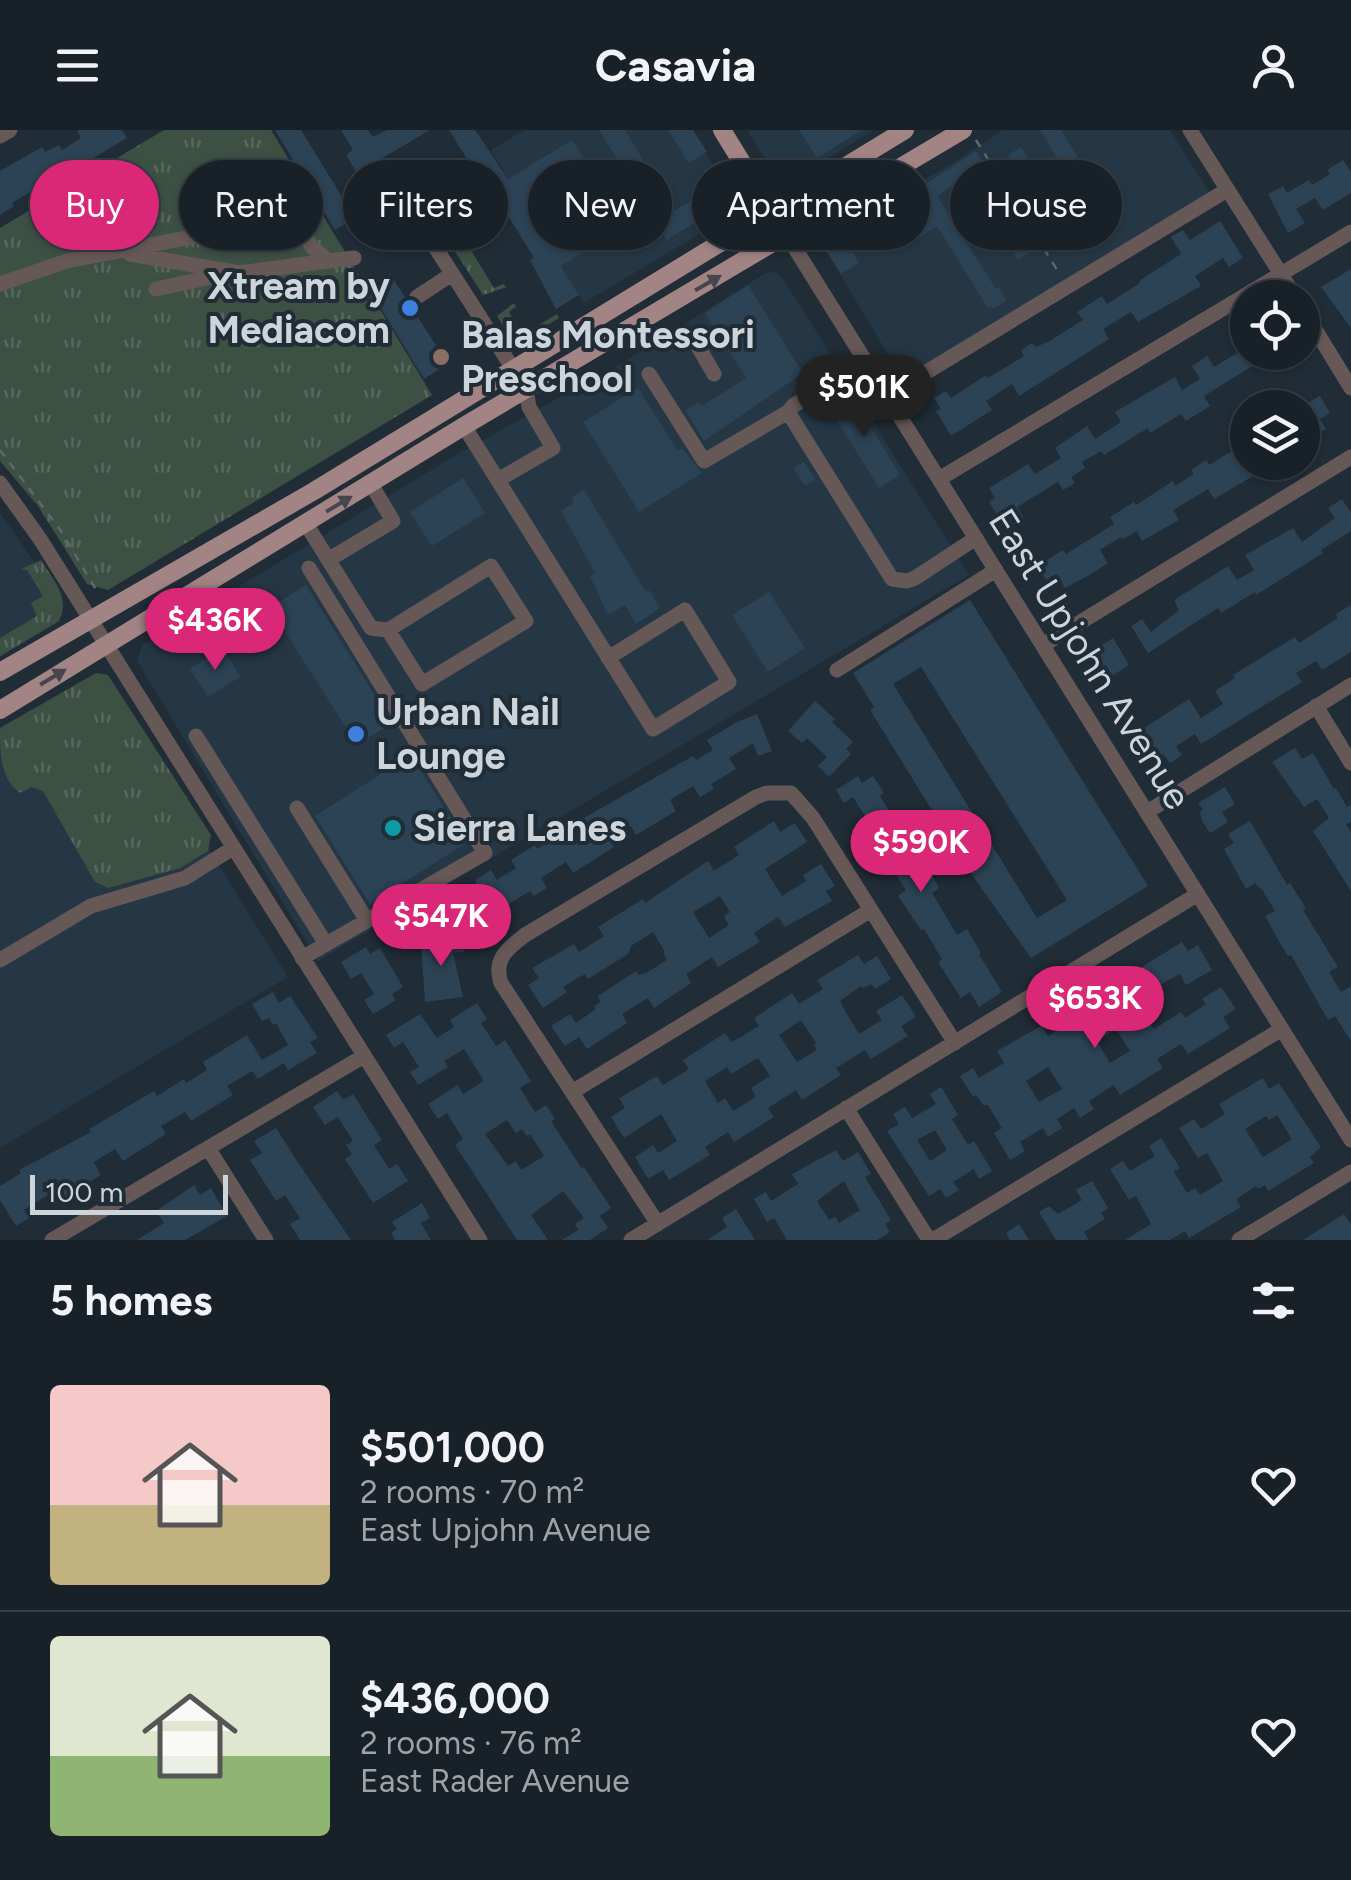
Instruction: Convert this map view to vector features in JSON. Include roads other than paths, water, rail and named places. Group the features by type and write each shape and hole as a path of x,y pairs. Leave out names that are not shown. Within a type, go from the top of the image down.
{"main road":[{"path":"722,130 740,160"},
{"path":"855,160 905,130"},
{"path":"912,160 960,131"},
{"path":"0,672 314,491 712,250"},
{"path":"0,710 464,426 763,250"}],"street":[{"path":"0,136 10,130"},
{"path":"1190,130 1286,280"},
{"path":"888,396 1227,190"},
{"path":"0,284 67,261 275,221 300,227 312,247 328,260"},
{"path":"939,479 1351,232"},
{"path":"437,250 526,389 529,407 552,448 498,480"},
{"name":"East Upjohn Avenue","path":"796,250 1351,1140"},
{"path":"108,254 157,258 240,273"},
{"path":"156,289 189,279 354,258"},
{"path":"417,297 452,274"},
{"path":"1320,337 1351,388"},
{"path":"696,344 714,374"},
{"path":"649,374 704,461 866,361"},
{"path":"788,412 892,579 915,578 976,538"},
{"path":"464,426 608,658 653,729 729,682 685,610 608,658"},
{"path":"1042,645 1351,457"},
{"path":"0,482 28,519 480,1240"},
{"path":"328,560 393,521 371,484"},
{"path":"306,524 370,628 388,630 491,566 526,621 422,684 388,630"},
{"path":"302,958 485,853 309,568"},
{"path":"836,670 996,570"},
{"path":"1147,812 1351,685"},
{"path":"1316,706 1351,763"},
{"path":"196,736 326,944"},
{"path":"658,1224 501,982 501,956 526,936 756,798 767,793 790,793 804,804 956,1044"},
{"path":"297,808 366,920"},
{"path":"0,960 92,906 185,878 233,848"},
{"path":"631,1240 1198,894"},
{"path":"572,1092 871,910"},
{"path":"846,1108 931,1240 1282,1029"},
{"path":"52,1240 364,1056"},
{"path":"208,1148 266,1240"},
{"path":"1239,1240 1351,1172"}],"place":[{"name":"Xtream by Mediacom","path":"410,308"},
{"name":"Balas Montessori Preschool","path":"441,357"},
{"name":"Urban Nail Lounge","path":"356,734"},
{"name":"Sierra Lanes","path":"393,828"}]}
